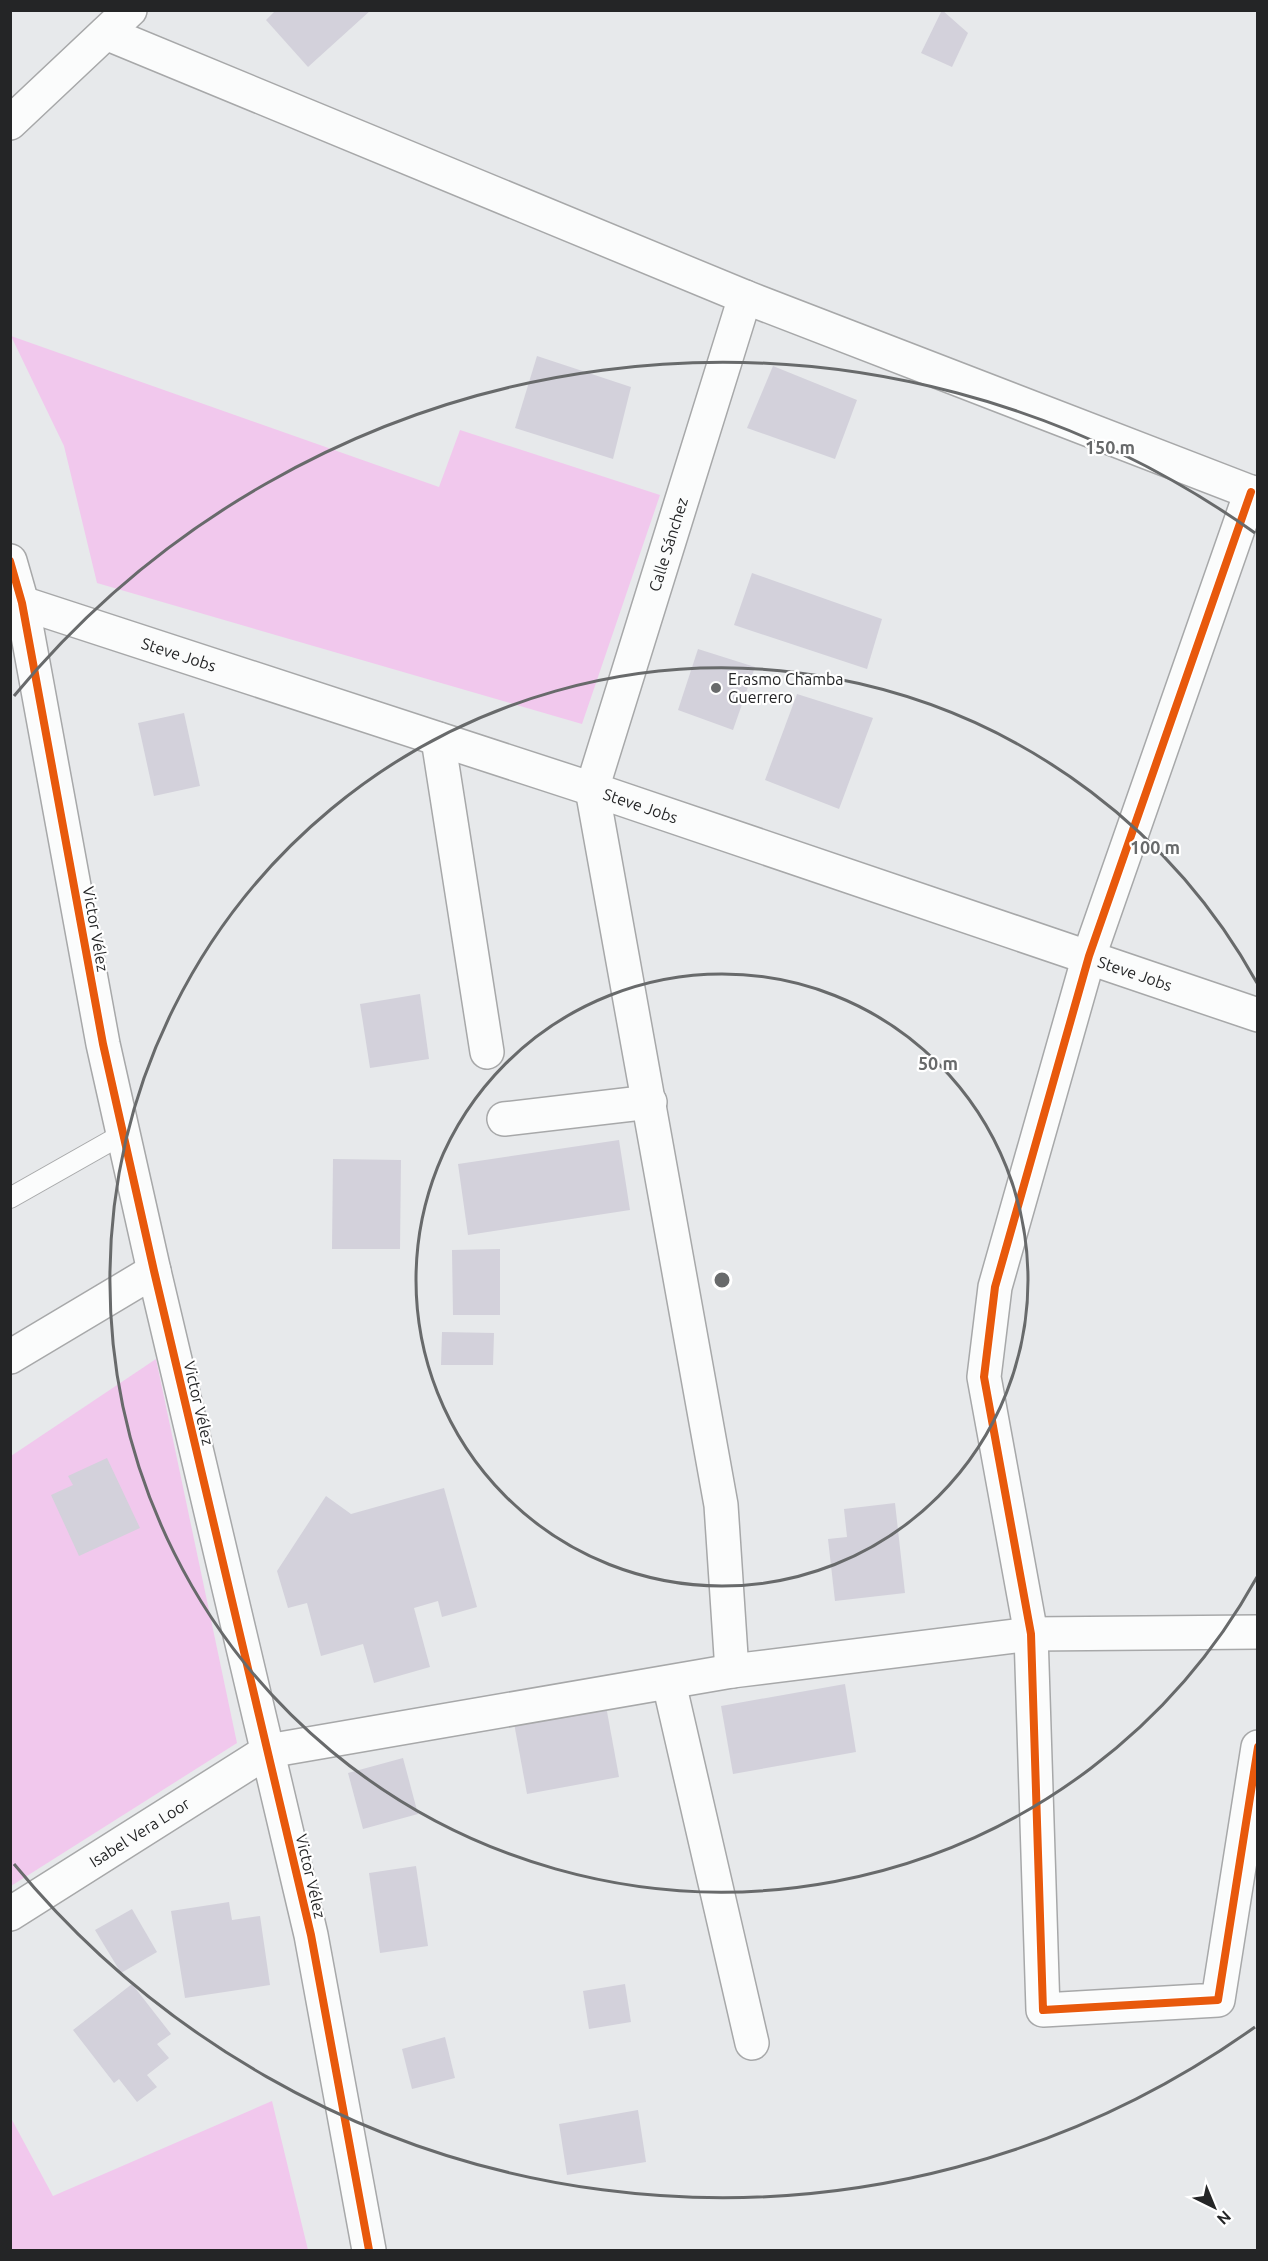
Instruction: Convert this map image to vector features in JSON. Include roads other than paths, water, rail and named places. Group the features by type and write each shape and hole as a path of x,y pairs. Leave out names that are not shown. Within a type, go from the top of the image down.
{"street":[{"path":"10,123 130,10"},
{"path":"106,33 745,297 1254,494 1089,956 995,1287 984,1377 1031,1634 1043,2010 1218,2000 1257,1747"},
{"name":"Calle Sánchez","path":"592,789 745,297"},
{"name":"Victor Vélez","path":"10,561 22,603 103,1044 327,2012 369,2250"},
{"name":"Steve Jobs","path":"22,603 592,789 1089,956 1257,1015"},
{"path":"438,739 487,1052"},
{"path":"592,789 721,1505 732,1671"},
{"path":"504,1119 650,1102"},
{"path":"10,1357 154,1271"},
{"path":"268,1751 732,1671 1031,1634 1257,1632"},
{"path":"669,1683 752,2043"},
{"name":"Isabel Vera Loor","path":"10,1914 268,1751"}],"lane":[{"path":"10,1198 123,1134"}],"place":[{"name":"Erasmo Chamba Guerrero","path":"716,688"}]}
